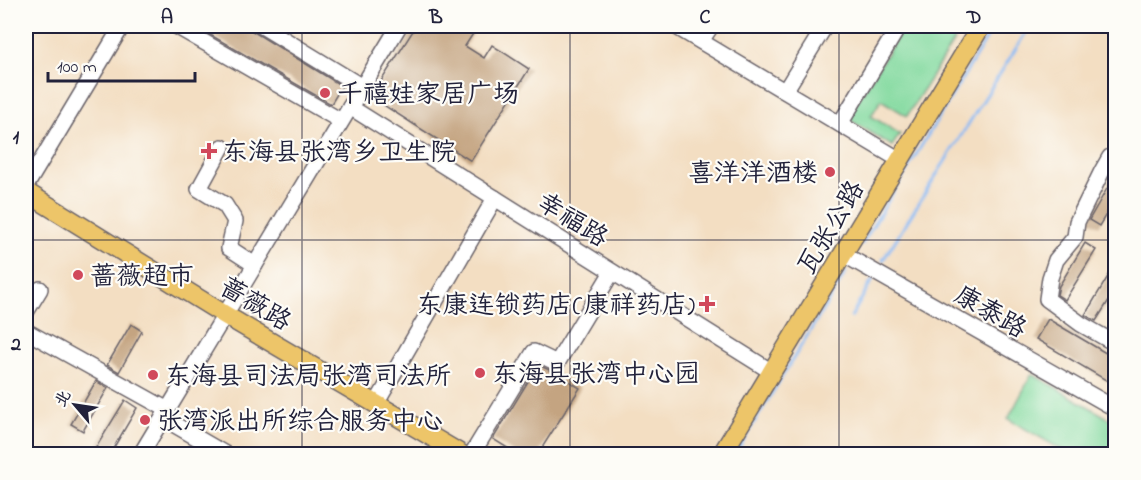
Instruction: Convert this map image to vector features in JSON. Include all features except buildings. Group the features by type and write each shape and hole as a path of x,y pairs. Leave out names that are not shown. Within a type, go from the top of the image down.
{"main road":[{"name":"瓦张公路","path":"722,454 981,26"},
{"name":"蔷薇路","path":"26,192 223,319 243,339 440,454"},
{"name":"蔷薇路","path":"26,205 461,454"}],"street":[{"path":"26,186 122,26"},
{"path":"176,26 341,122"},
{"path":"262,26 362,87"},
{"path":"141,454 399,26"},
{"path":"675,26 900,160"},
{"path":"701,41 711,26"},
{"path":"785,91 825,26"},
{"path":"840,124 899,26"},
{"path":"1108,26 1116,30"},
{"name":"幸福路","path":"350,107 772,372"},
{"path":"222,147 199,189 225,205 236,221 230,248 255,265"},
{"path":"1116,154 1110,157 1102,171 1077,222 1075,237 1056,260 1047,299 1082,324 1116,344"},
{"path":"376,404 495,198"},
{"name":"康泰路","path":"843,254 1116,409"},
{"path":"472,454 534,352 557,363 612,272"},
{"path":"26,312 40,288"},
{"path":"26,331 166,414 225,454"}],"green space":[{"path":"904,26 963,26 907,116 881,100 871,116 900,134 892,146 847,118"},
{"path":"1032,374 1115,422 1115,454 1069,454 1008,419"}],"waterway":[{"path":"862,244 994,26"},
{"path":"883,260 1030,26"},
{"path":"735,454 846,272"},
{"path":"851,317 873,279"}],"place":[{"name":"千禧娃家居广场","path":"325,93"},
{"name":"东海县张湾乡卫生院","path":"209,151"},
{"name":"喜洋洋酒楼","path":"830,172"},
{"name":"蔷薇超市","path":"78,275"},
{"name":"东康连锁药店(康祥药店)","path":"707,304"},
{"name":"东海县张湾中心园","path":"480,373"},
{"name":"东海县司法局张湾司法所","path":"153,375"},
{"name":"张湾派出所综合服务中心","path":"145,420"}]}
